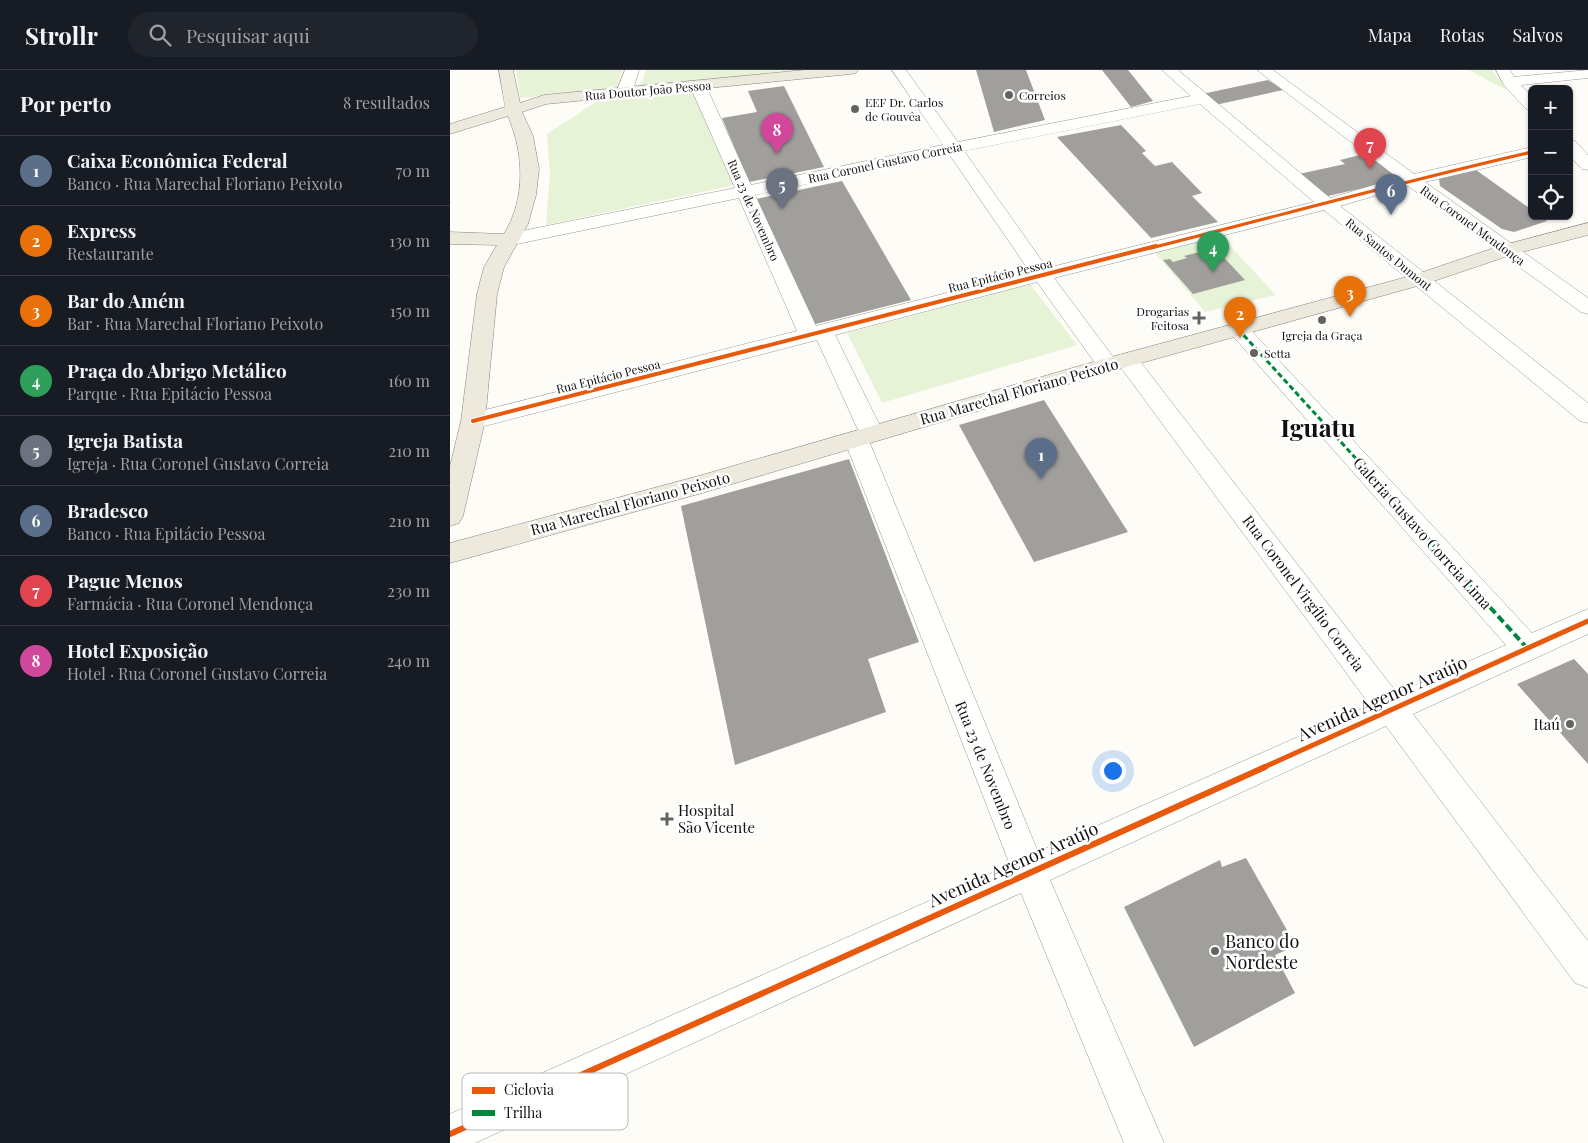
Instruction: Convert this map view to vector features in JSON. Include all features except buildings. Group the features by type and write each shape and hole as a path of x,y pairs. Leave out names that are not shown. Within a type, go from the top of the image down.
{"main road":[{"path":"450,516 473,421 487,294 494,267 519,224 530,169 525,136 513,109 506,70"},
{"name":"Rua Doutor João Pessoa","path":"450,129 544,100 851,70"},
{"name":"Rua Marechal Floriano Peixoto","path":"450,553 864,437 1238,329 1421,279 1507,250 1588,229"},
{"path":"450,238 512,239"}],"street":[{"path":"624,93 632,70"},
{"name":"Rua Coronel Virgílio Correia","path":"899,70 1042,275 1118,363 1392,708 1588,970"},
{"name":"Rua Santos Dumont","path":"1169,70 1327,204 1588,415"},
{"name":"Rua Coronel Mendonça","path":"1264,70 1411,180 1588,308"},
{"path":"1541,70 1557,77"},
{"path":"1506,76 1557,77 1588,74"},
{"path":"1506,76 1528,101"},
{"name":"Rua 23 de Novembro","path":"698,86 746,192 816,333 864,437 1029,872 1144,1143"},
{"name":"Rua Coronel Gustavo Correia","path":"512,239 746,192 952,147 1201,99"},
{"path":"1573,149 1588,165"},
{"name":"Rua Epitácio Pessoa","path":"473,421 1327,204 1411,180 1528,153"},
{"name":"Galeria Gustavo Correia Lima","path":"1238,329 1527,648"},
{"name":"Avenida Agenor Araújo","path":"585,1073 1588,621"},
{"name":"Avenida Agenor Araújo","path":"450,1134 462,1129"}],"green space":[{"path":"516,70 622,70 616,89 520,98"},
{"path":"646,70 824,70 640,88"},
{"path":"1469,70 1492,70 1496,76 1512,89 1504,89"},
{"path":"693,91 735,185 546,225 550,174 547,134 596,102"},
{"path":"1219,234 1276,295 1205,312 1152,249"},
{"path":"1030,284 1077,345 882,403 847,333"}],"marked path":[{"path":"1238,329 1527,648"}],"cycle path":[{"path":"473,421 1327,204 1411,180 1528,153"},
{"path":"585,1073 1588,621"},
{"path":"450,1134 462,1129"}],"place":[{"name":"Correios","path":"1009,95"},
{"name":"EEF Dr. Carlos de Gouvêa","path":"855,109"},
{"name":"Hotel Exposição","path":"777,154"},
{"name":"Pague Menos","path":"1370,169"},
{"name":"Igreja Batista","path":"782,209"},
{"name":"Bradesco","path":"1391,215"},
{"name":"Praça do Abrigo Metálico","path":"1213,272"},
{"name":"Bar do Amém","path":"1350,317"},
{"name":"Drogarias Feitosa","path":"1199,318"},
{"name":"Igreja da Graça","path":"1322,320"},
{"name":"Express","path":"1240,338"},
{"name":"Setta","path":"1254,353"},
{"name":"Caixa Econômica Federal","path":"1041,479"},
{"name":"Itaú","path":"1570,724"},
{"name":"Hospital São Vicente","path":"667,819"},
{"name":"Banco do Nordeste","path":"1215,951"}],"district":[{"name":"Iguatu","path":"1318,426"}]}
